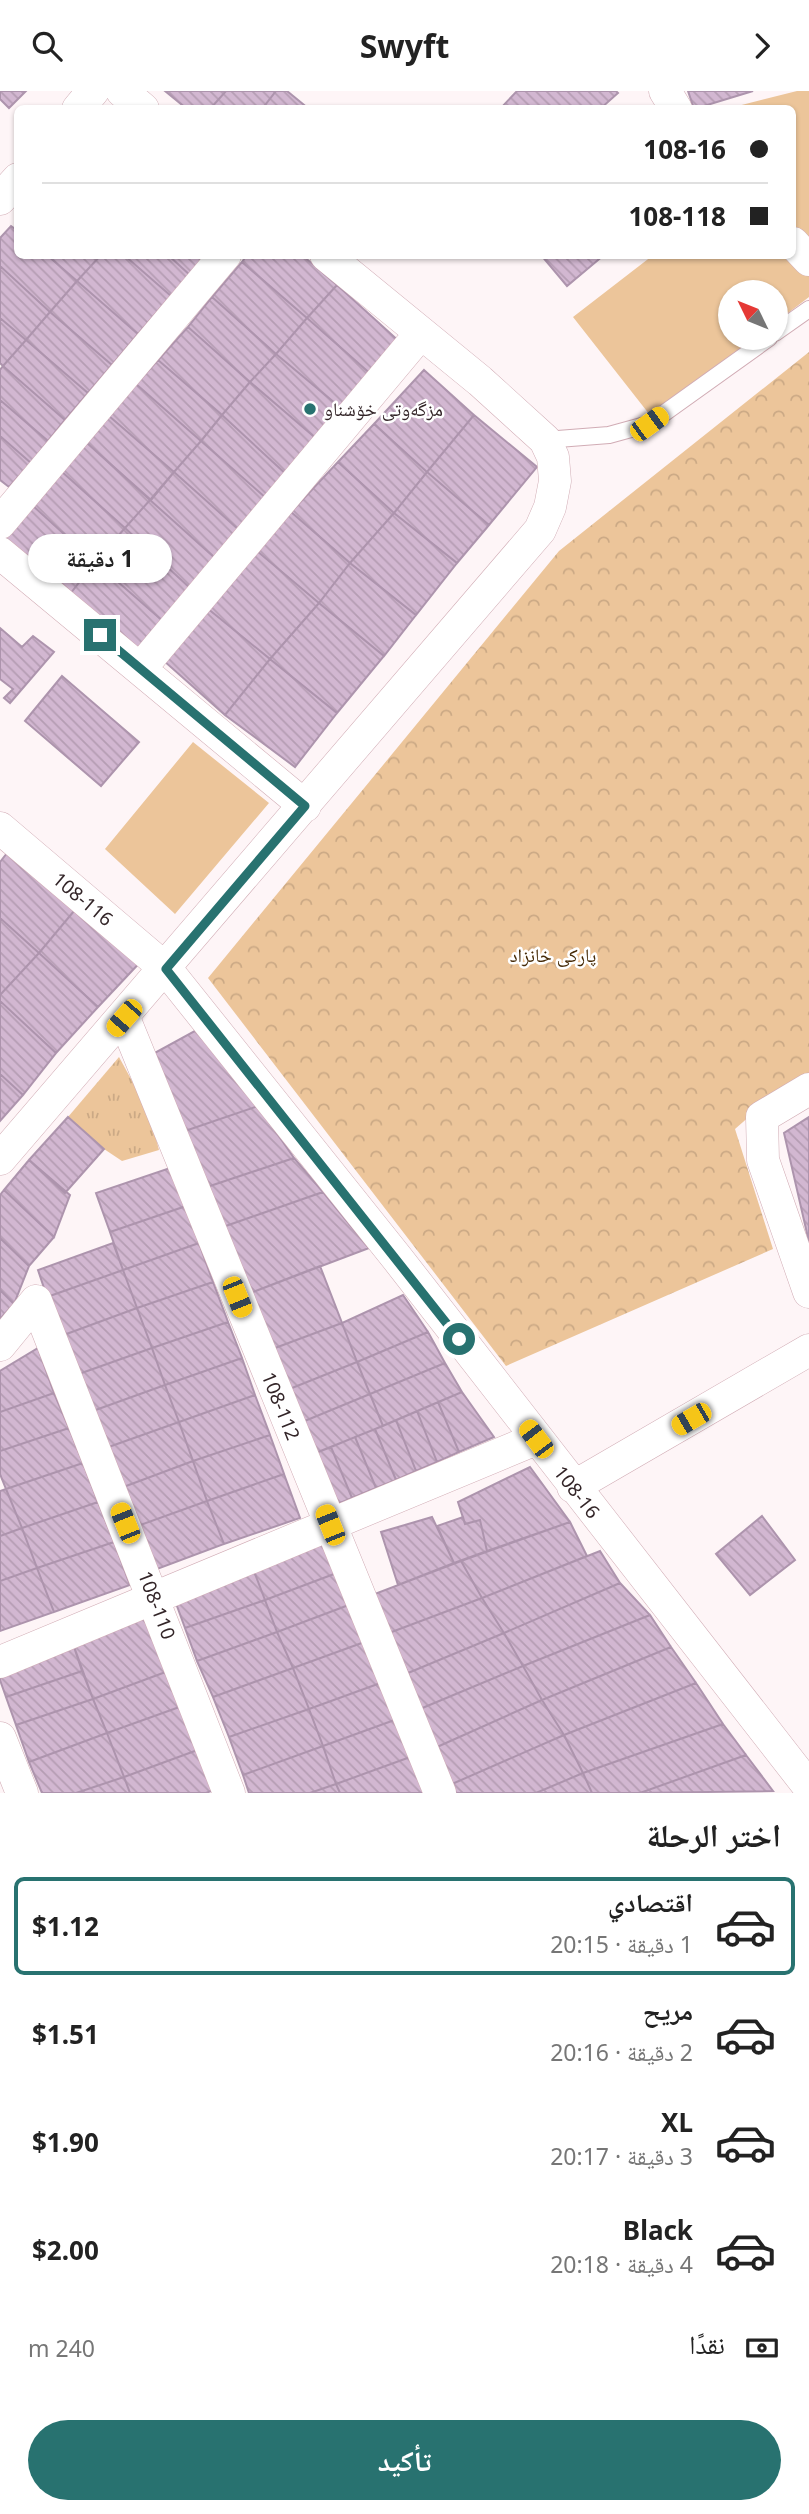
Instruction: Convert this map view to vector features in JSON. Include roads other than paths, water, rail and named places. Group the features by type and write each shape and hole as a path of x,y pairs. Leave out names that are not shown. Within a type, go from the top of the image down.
{"street":[{"path":"81,105 93,91"},
{"path":"122,91 138,105"},
{"path":"0,199 14,183"},
{"path":"796,246 809,260"},
{"path":"0,523 222,259"},
{"path":"0,1159 124,1018 540,530 550,507 555,481 553,457 545,440 331,259"},
{"path":"140,669 421,333"},
{"path":"0,553 305,806"},
{"name":"108-116","path":"1,830 166,969"},
{"name":"108-16","path":"166,969 397,1258 809,1787"},
{"name":"108-112","path":"124,1018 440,1793"},
{"path":"809,1089 762,1117 762,1128 763,1160 809,1292"},
{"name":"108-110","path":"0,1345 36,1301 155,1597 229,1793"},
{"path":"573,1487 809,1350"},
{"path":"0,1662 536,1439"},
{"path":"0,1738 22,1793"}],"lane":[{"path":"788,324 809,309"},
{"path":"545,440 609,435 649,424 752,350"}],"place":[{"name":"مزگەوتی خۆشناو","path":"310,409"}],"park label":[{"name":"پارکی خانزاد","path":"553,955"}]}
